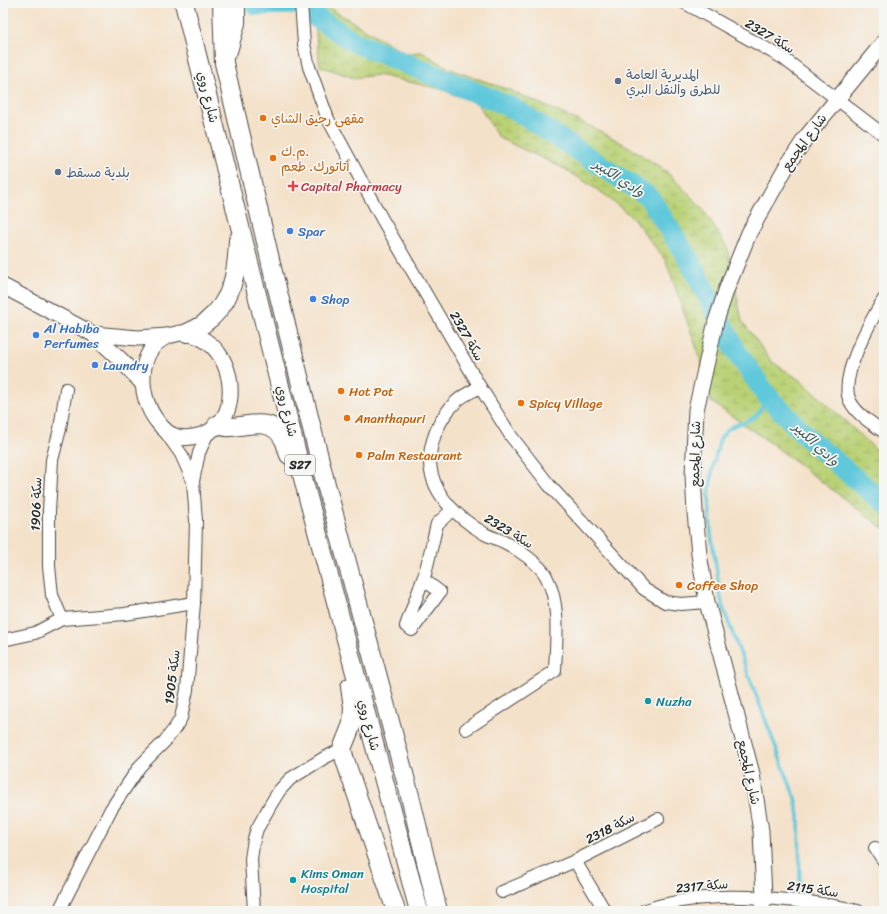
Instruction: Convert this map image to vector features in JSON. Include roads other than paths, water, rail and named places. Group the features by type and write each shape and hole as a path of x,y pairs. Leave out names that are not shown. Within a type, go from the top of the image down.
{"main road":[{"name":"شارع روي","path":"222,3 224,63 273,272 324,477 409,792 438,911"},
{"path":"224,63 236,23 236,3"},
{"name":"شارع روي","path":"183,8 234,202 306,490 419,911"},
{"path":"187,333 206,323 210,319 223,304 233,285 237,264 238,238 234,202"},
{"path":"213,429 255,423 264,424 276,429 284,439 294,470 306,490"},
{"path":"340,613 343,650 353,707 352,724 342,749 396,911"},
{"path":"409,792 432,860 446,911"}],"street":[{"name":"سكة 2327","path":"301,3 304,44 309,68 328,118 382,219 480,387 511,436 549,485 644,589 665,602 681,604 707,602"},
{"name":"سكة 2327","path":"685,3 783,58 884,135"},
{"name":"شارع المجمع","path":"763,904 761,831 752,774 707,602 699,554 693,474 696,410 716,321 741,252 763,206 807,136 884,42"},
{"path":"3,286 93,334 121,360 142,383"},
{"path":"884,299 858,346 848,380 847,392 850,402 861,415 884,432"},
{"path":"93,334 138,338 187,333 194,335 212,345 226,366 230,380 228,409 223,418 213,429 186,438 171,435 162,428 147,406 144,394 142,383 144,368 151,350 158,342 167,336"},
{"name":"سكة 2323","path":"466,729 555,671 555,611 552,591 546,575 536,565 504,542 486,534 452,510 441,496 434,482 430,469 434,435 443,419 458,400 480,387"},
{"name":"سكة 1906","path":"62,619 52,595 49,566 48,511 52,460 60,429 66,389"},
{"name":"سكة 1905","path":"162,428 181,454 193,481"},
{"name":"سكة 1905","path":"58,911 110,809 140,766 165,741 181,718 187,690 194,603 196,521 193,481 199,453 213,429"},
{"path":"423,579 437,524 452,510"},
{"path":"3,640 35,633 62,619 125,614 194,603"},
{"path":"254,911 251,859 257,829 270,804 290,779 342,749"},
{"name":"سكة 2318","path":"502,892 575,861 658,819"},
{"path":"875,848 884,861"},
{"path":"575,861 605,911"},
{"name":"سكة 2317","path":"643,911 676,901 709,897 763,904"},
{"name":"سكة 2115","path":"763,904 836,906 858,911"}],"waterway":[{"name":"وادي الكبير","path":"256,5 292,4"},
{"name":"وادي الكبير","path":"308,12 354,42 513,108 649,197 689,260 736,351 768,397 811,441 884,503"},
{"path":"768,397 757,415 748,421 733,426 727,430 720,439 713,466 709,495 711,534 722,605 795,798 799,815 800,889"}],"place":[{"name":"المديرية العامة للطرق والنقل البري","path":"618,81"},
{"name":"مقهى رحيق الشاي","path":"263,118"},
{"name":"م.ك. ٱتاتورك. طعم","path":"273,158"},
{"name":"بلدية مسقط","path":"58,172"},
{"name":"Capital Pharmacy","path":"293,186"},
{"name":"Spar","path":"290,231"},
{"name":"Shop","path":"313,299"},
{"name":"Al Habiba Perfumes","path":"36,335"},
{"name":"Laundry","path":"95,365"},
{"name":"Hot Pot","path":"341,391"},
{"name":"Spicy Village","path":"521,403"},
{"name":"Ananthapuri","path":"347,418"},
{"name":"Palm Restaurant","path":"359,455"},
{"name":"Coffee Shop","path":"679,585"},
{"name":"Nuzha","path":"648,701"},
{"name":"Kims Oman Hospital","path":"293,880"}]}
